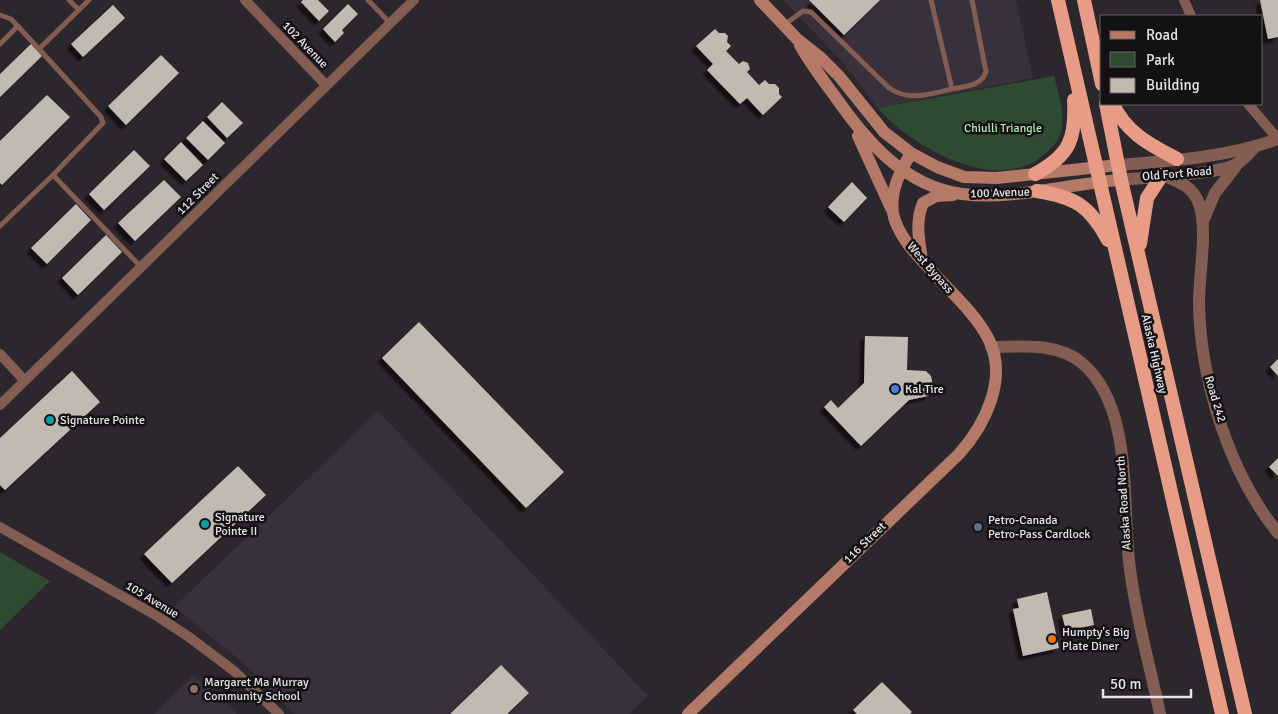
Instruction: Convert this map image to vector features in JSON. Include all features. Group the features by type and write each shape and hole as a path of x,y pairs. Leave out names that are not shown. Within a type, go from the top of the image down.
{"highway":[{"name":"Alaska Highway","path":"1058,0 1222,714"},
{"path":"1084,0 1100,74"},
{"path":"1035,174 1061,157 1073,137 1075,123 1072,67"},
{"name":"Alaska Highway","path":"1106,105 1138,255 1245,714"},
{"path":"1114,105 1126,125 1135,134 1177,159"},
{"path":"1138,255 1147,198 1162,175"},
{"path":"1037,191 1062,195 1088,210 1100,226 1116,255"}],"main road":[{"name":"100 Avenue","path":"760,0 797,39 821,58 873,120 911,153 937,167 964,177 997,178 1118,166"},
{"name":"100 Avenue","path":"797,39 812,68 843,110 878,151 901,169 926,183 962,194 1037,191 1099,181 1121,180"},
{"path":"843,110 865,149 893,214"},
{"name":"West Bypass","path":"911,153 901,169 893,188 893,214 903,235 922,260 974,316 991,347"},
{"path":"922,260 917,229 923,203 936,196 962,194"},
{"name":"116 Street","path":"688,714 971,440 982,424 993,394 995,378 991,347"}],"street":[{"name":"102 Avenue","path":"245,0 326,85"},
{"name":"112 Street","path":"0,405 414,0"},
{"path":"1184,0 1191,15"},
{"path":"1249,105 1278,139"},
{"name":"Old Fort Road","path":"1118,166 1255,147 1278,139"},
{"name":"Old Fort Road","path":"1121,180 1212,172 1238,163 1255,147"},
{"name":"Road 242","path":"1203,221 1215,193 1238,163"},
{"name":"Road 242","path":"1162,175 1188,185 1195,193 1203,221 1200,307 1204,363 1210,392 1233,454 1253,496 1278,533"},
{"name":"Alaska Road North","path":"991,347 1046,348 1068,354 1093,374 1110,404 1124,473 1130,570 1160,714"},
{"path":"0,354 24,380"},
{"name":"105 Avenue","path":"0,526 189,637 234,671 278,714"}],"lane":[{"path":"69,0 79,10"},
{"path":"39,48 88,0"},
{"path":"368,0 390,23"},
{"path":"931,0 952,89"},
{"path":"784,25 803,11 811,12 888,88 898,94 916,97 976,84 984,78 986,72 972,0"},
{"path":"0,15 11,19 39,48 101,117 103,124 0,226"},
{"path":"0,44 18,26"},
{"path":"53,175 142,267"}],"shaded area":[{"path":"783,0 1016,0 1033,78 878,108 839,58"},
{"path":"378,411 648,696 629,714 294,714 246,665 174,607"},
{"name":"Margaret Ma Murray Community School","path":"193,675 225,702 237,714 154,714"}],"green space":[{"name":"Chiulli Triangle","path":"1054,76 1062,108 1063,122 1061,133 1054,145 1040,158 1021,167 999,170 977,168 953,160 931,150 910,137 878,108"},
{"path":"0,552 50,581 0,630"}],"building":[{"path":"303,0 318,0 329,11 319,21 301,2"},
{"path":"809,0 880,0 844,35"},
{"path":"1260,0 1278,0 1278,37 1268,39"},
{"path":"348,4 358,14 342,30 344,33 335,42 323,29"},
{"path":"113,5 125,18 83,57 71,44"},
{"path":"715,29 719,33 725,33 728,36 727,42 731,46 726,51 739,64 743,61 748,63 750,69 747,72 759,85 765,80 779,88 779,94 782,97 763,115 747,98 740,104 707,70 713,64 696,46"},
{"path":"31,44 42,56 0,97 0,74"},
{"path":"161,55 179,73 126,125 108,106"},
{"path":"47,95 70,117 2,185 0,183 0,141"},
{"path":"222,102 243,123 227,138 207,117"},
{"path":"203,121 225,143 208,160 186,138"},
{"path":"181,142 203,165 186,181 164,159"},
{"path":"134,150 150,166 104,210 89,194"},
{"path":"164,180 181,197 135,241 118,223"},
{"path":"852,182 867,198 844,222 828,207"},
{"path":"76,204 91,220 47,264 31,248"},
{"path":"106,235 122,252 78,295 62,278"},
{"path":"419,322 564,472 526,508 382,358"},
{"name":"Kal Tire","path":"865,336 908,337 907,370 926,371 931,376 933,386 928,396 909,400 861,446 824,407 831,400 838,408 864,383"},
{"path":"1278,359 1278,376 1270,367"},
{"name":"Signature Pointe","path":"72,371 100,402 5,490 0,485 0,438"},
{"path":"1278,458 1278,476 1269,467"},
{"name":"Signature Pointe II","path":"238,466 266,495 172,583 144,554"},
{"path":"1047,592 1059,648 1023,656 1013,609 1019,608 1017,599"},
{"path":"1091,609 1094,625 1066,631 1062,615"},
{"path":"501,665 529,693 507,714 450,714"},
{"path":"882,682 912,712 910,714 857,714 853,710"}],"place":[{"name":"Kal Tire","path":"895,389"},
{"name":"Signature Pointe","path":"50,420"},
{"name":"Signature Pointe II","path":"205,524"},
{"name":"Petro-Canada Petro-Pass Cardlock","path":"978,527"},
{"name":"Humpty's Big Plate Diner","path":"1052,639"},
{"name":"Margaret Ma Murray Community School","path":"194,689"}]}
